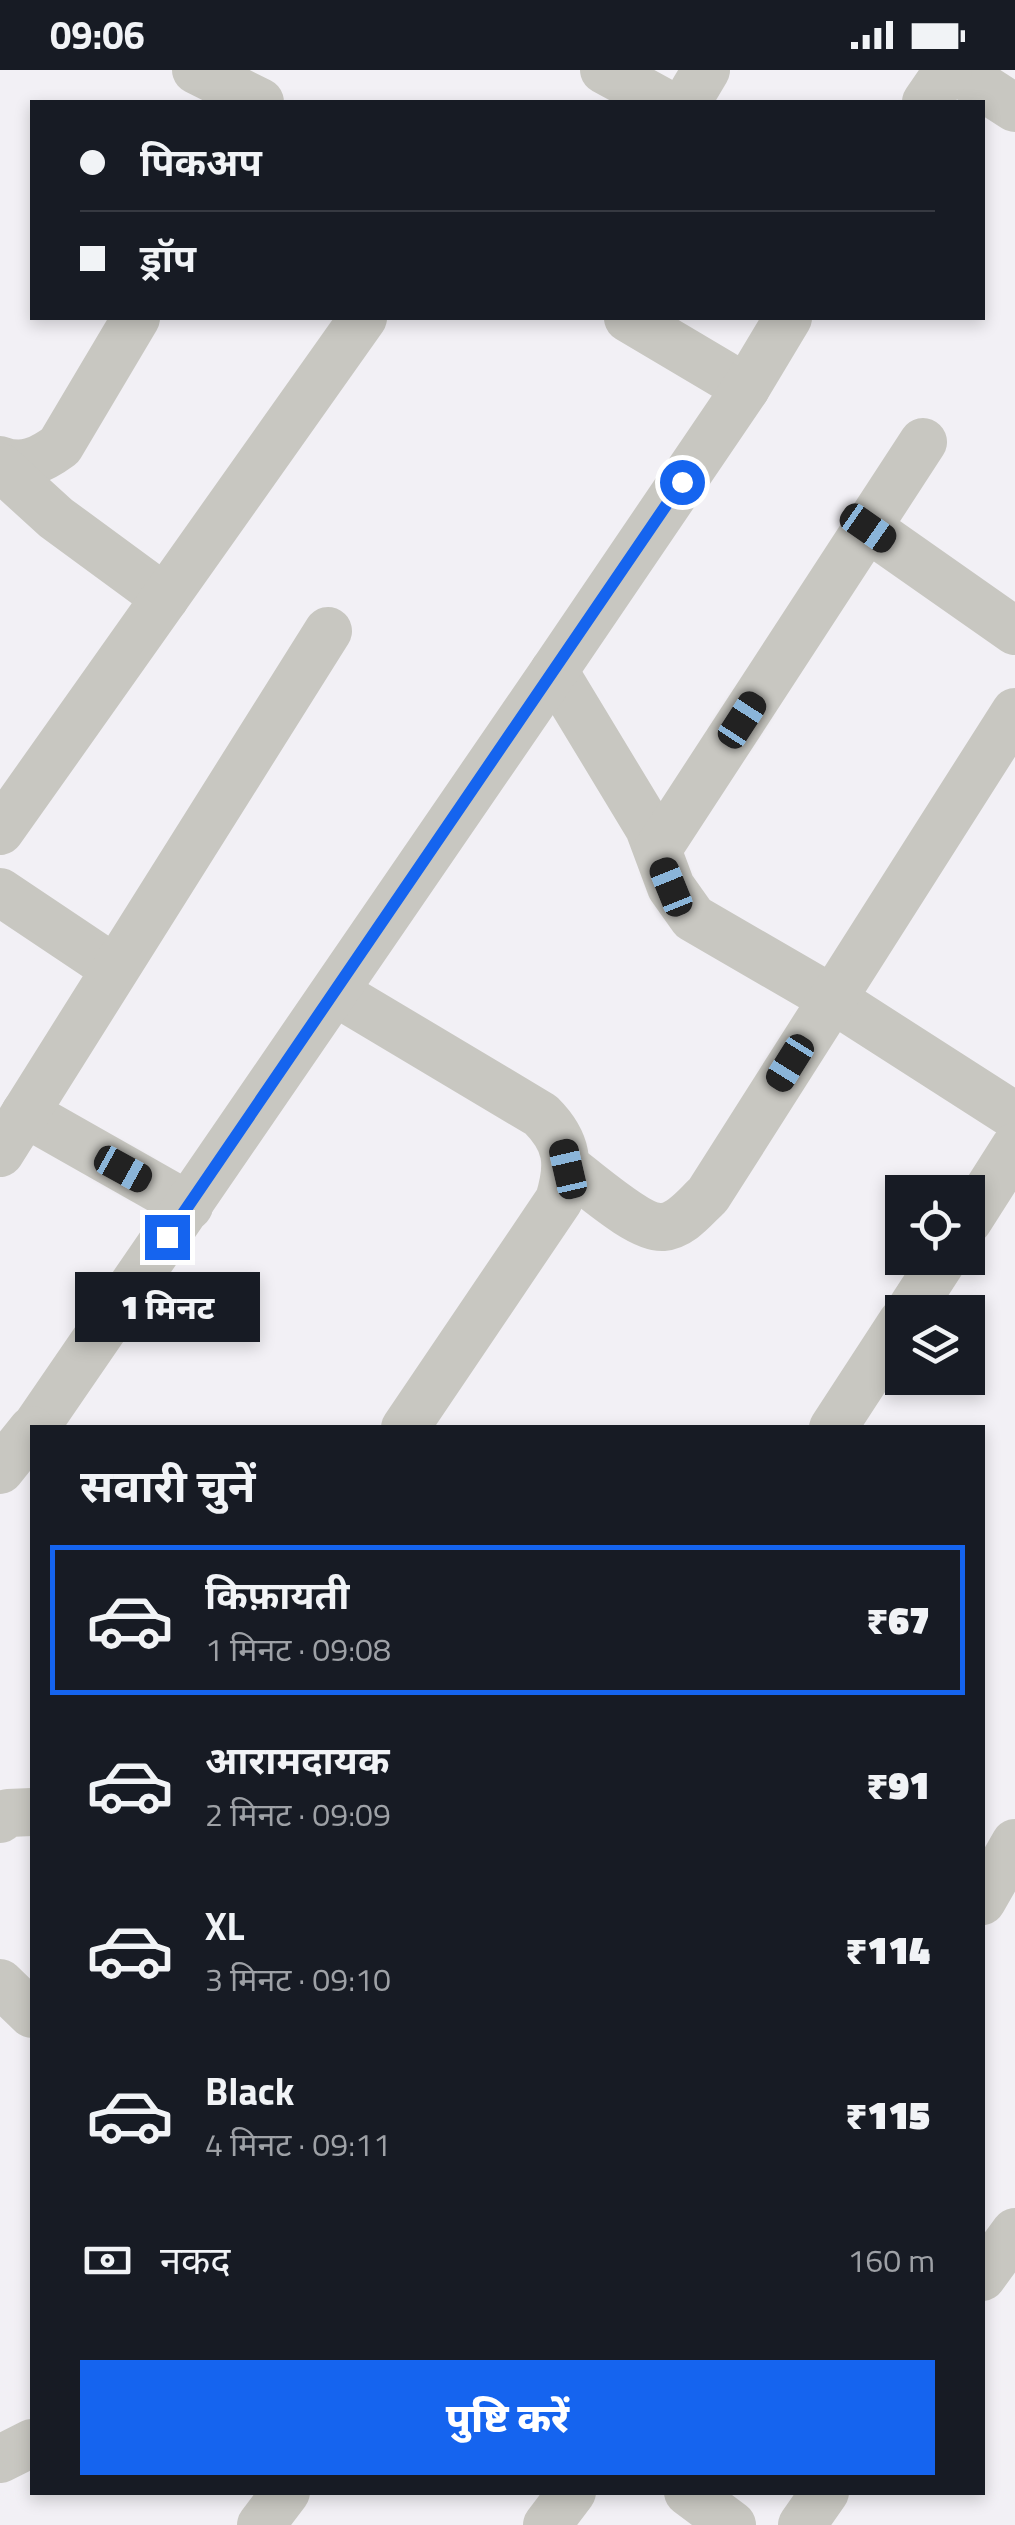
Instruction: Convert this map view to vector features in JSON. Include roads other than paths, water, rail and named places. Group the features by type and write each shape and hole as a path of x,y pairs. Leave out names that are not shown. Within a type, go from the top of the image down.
{"street":[{"path":"196,70 255,100"},
{"path":"604,70 659,100"},
{"path":"688,100 706,70"},
{"path":"927,100 948,70"},
{"path":"956,70 1015,108"},
{"path":"0,463 41,460 60,446 135,320"},
{"path":"0,830 363,320"},
{"path":"631,320 746,388"},
{"path":"37,1425 554,671 746,388 787,320"},
{"path":"658,848 923,442"},
{"path":"0,463 56,518 164,598"},
{"path":"868,528 1015,631"},
{"path":"0,1153 328,631"},
{"path":"554,671 658,848 671,887 693,918 831,998 1015,1116"},
{"path":"568,1169 642,1222 662,1227 684,1219 708,1194 1015,712"},
{"path":"0,892 116,969"},
{"path":"335,992 541,1115 561,1135 568,1169 559,1200 407,1425"},
{"path":"25,1113 189,1206"},
{"path":"985,1195 1015,1148"},
{"path":"835,1425 885,1348"},
{"path":"12,1476 30,1438"},
{"path":"0,1819 8,1813 30,1812"},
{"path":"985,1896 1015,1843"},
{"path":"0,1983 30,2012"},
{"path":"985,2273 1015,2232"},
{"path":"0,2459 30,2445"},
{"path":"261,2525 284,2495"},
{"path":"547,2525 570,2495"},
{"path":"692,2495 732,2525"},
{"path":"802,2525 824,2495"}]}
